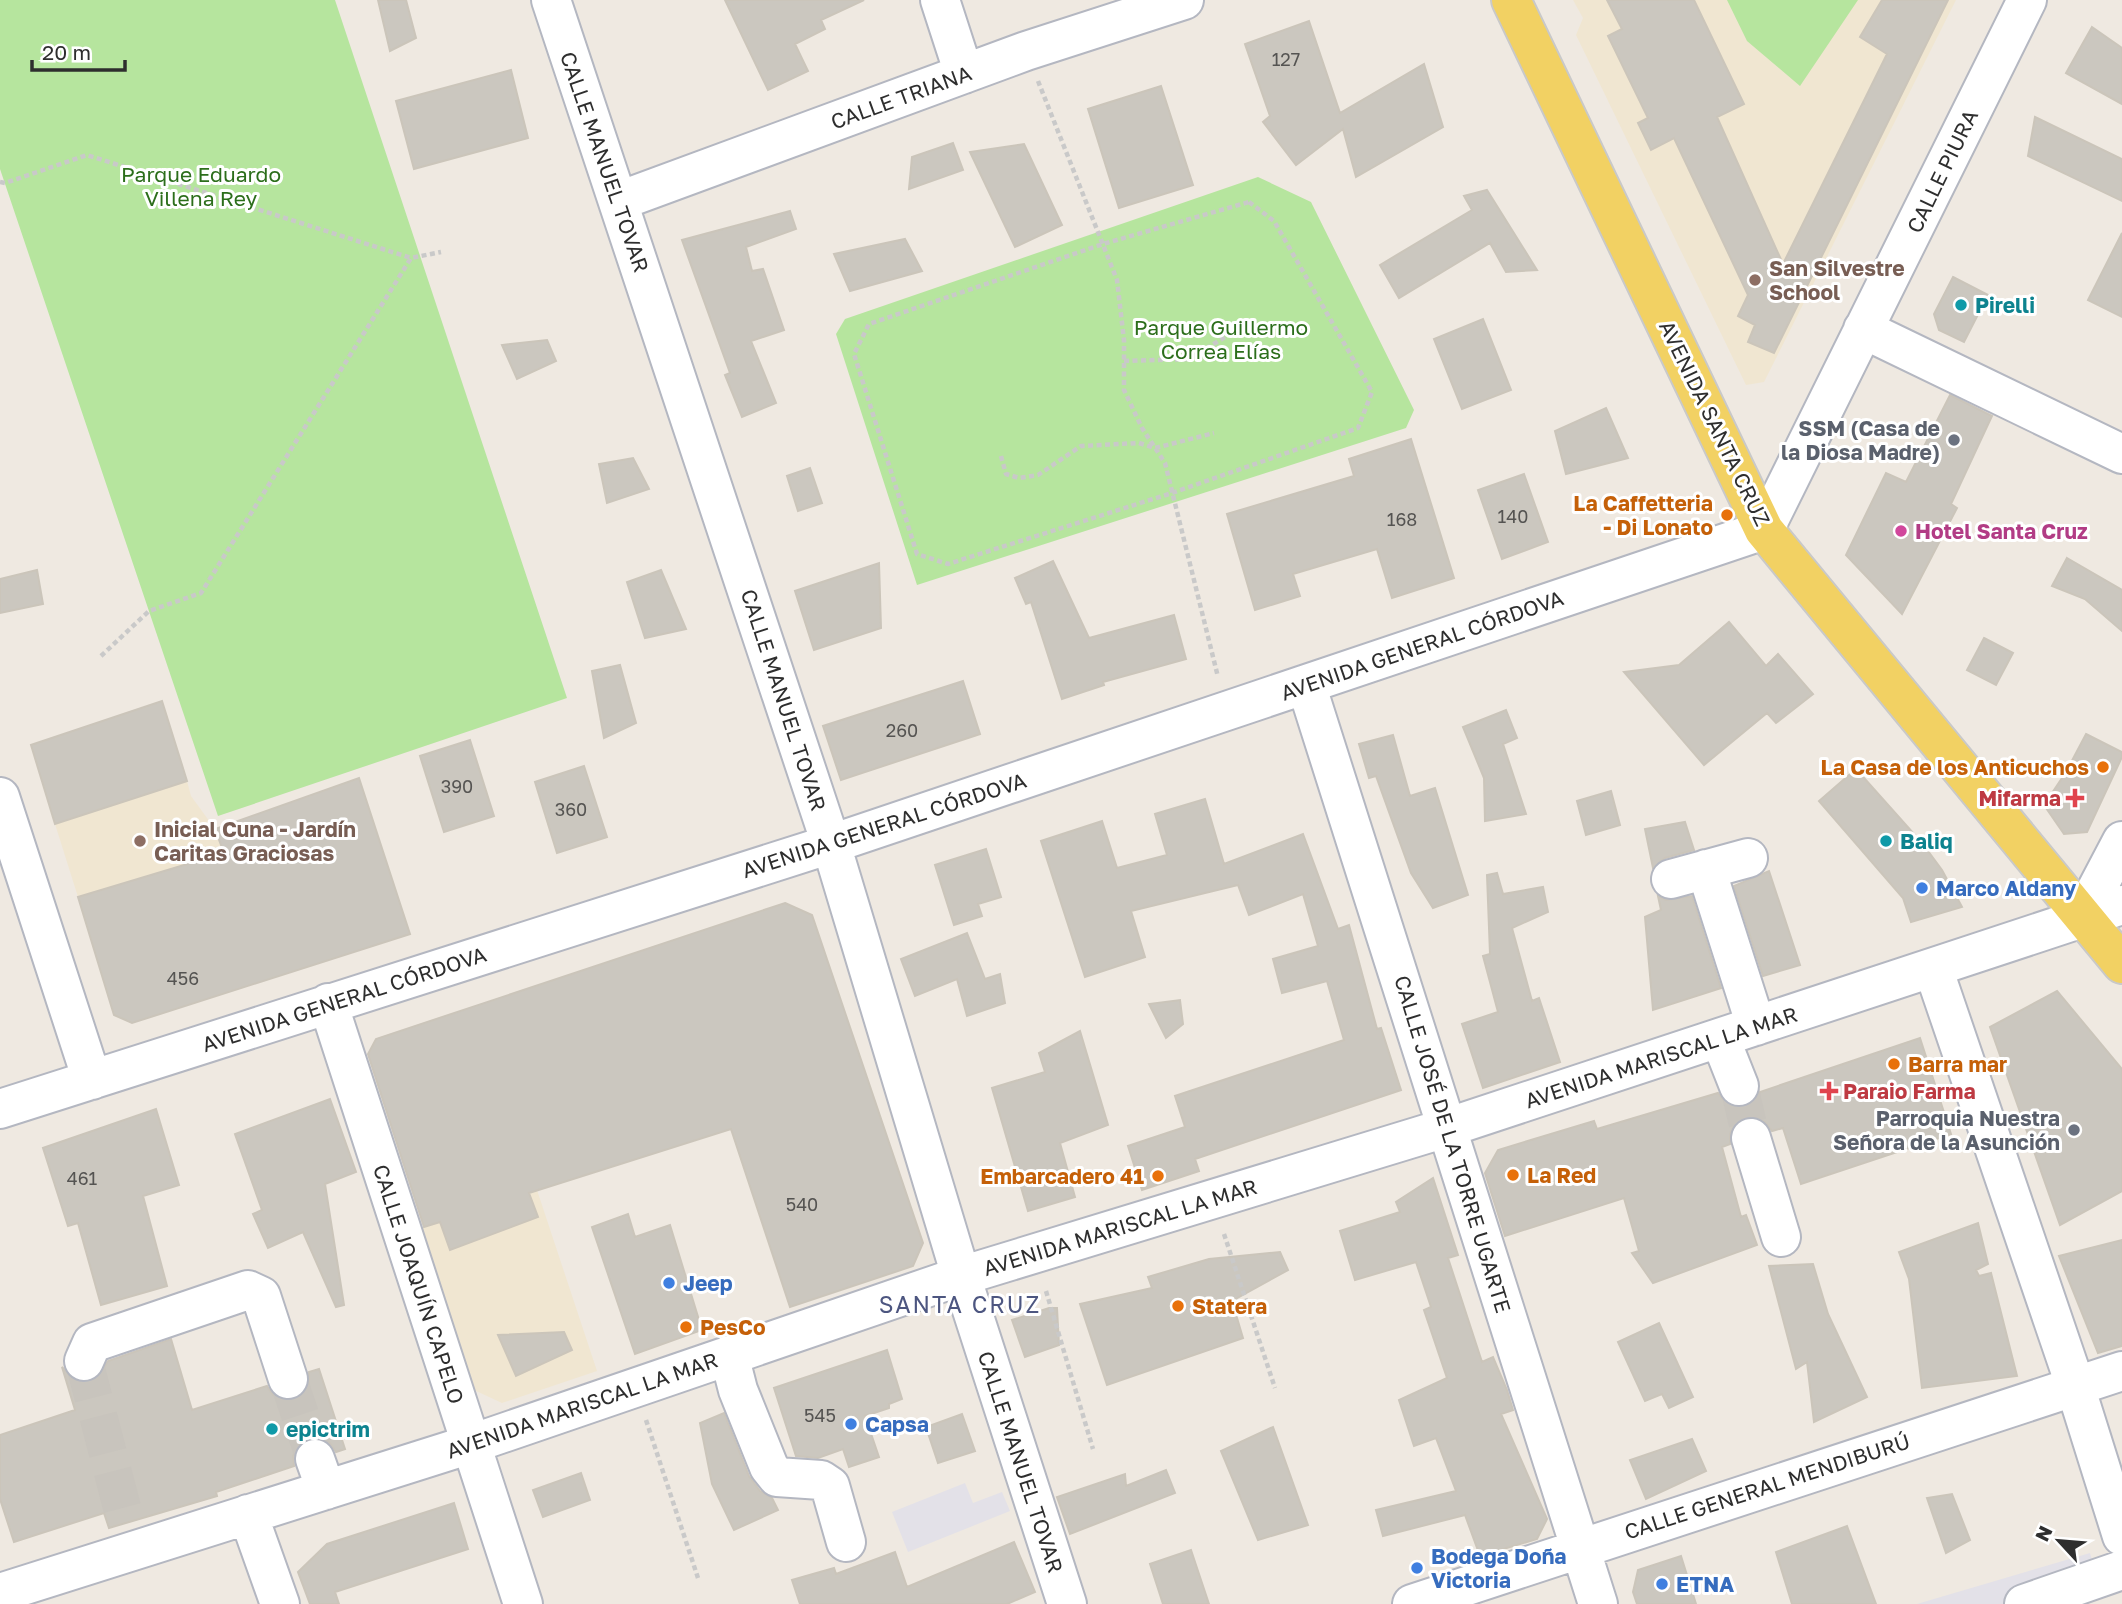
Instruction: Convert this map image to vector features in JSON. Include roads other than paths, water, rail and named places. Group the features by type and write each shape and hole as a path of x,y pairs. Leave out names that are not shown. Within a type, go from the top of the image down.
{"main road":[{"name":"AVENIDA SANTA CRUZ","path":"1511,0 1765,530 2122,964"}],"street":[{"name":"CALLE MANUEL TOVAR","path":"551,0 831,844 961,1276 1067,1604"},
{"path":"940,0 964,74"},
{"name":"CALLE TRIANA","path":"619,201 1026,51 1184,0"},
{"name":"CALLE PIURA","path":"1765,530 2027,0"},
{"path":"1863,329 2122,454"},
{"name":"AVENIDA GENERAL CÓRDOVA","path":"0,1109 831,844 1765,530"},
{"name":"CALLE JOSÉ DE LA TORRE UGARTE","path":"1306,684 1449,1127 1598,1604"},
{"path":"0,797 92,1080"},
{"path":"2082,917 2122,841"},
{"path":"1748,858 1688,874 1756,1026"},
{"name":"AVENIDA MARISCAL LA MAR","path":"0,1593 129,1537 248,1514 320,1474 471,1444 961,1276 1449,1127 2122,905"},
{"path":"1933,968 2075,1385 2122,1536"},
{"name":"CALLE JOAQUÍN CAPELO","path":"328,1003 523,1604"},
{"path":"1720,1038 1739,1086"},
{"path":"1751,1138 1781,1237"},
{"path":"84,1361 92,1343 248,1290 261,1296 288,1379"},
{"path":"729,1355 738,1390 769,1467 777,1477 821,1480 830,1486 846,1542"},
{"name":"CALLE GENERAL MENDIBURÚ","path":"1412,1604 2122,1371"},
{"path":"248,1514 280,1604"},
{"path":"2024,1604 2122,1570"}],"tunnel":[{"path":"1739,1086 1751,1138"},
{"path":"84,1361 126,1523"},
{"path":"288,1379 315,1459"}],"place":[{"name":"San Silvestre School","path":"1755,280"},
{"name":"Pirelli","path":"1961,305"},
{"name":"SSM (Casa de la Diosa Madre)","path":"1954,440"},
{"name":"La Caffetteria - Di Lonato","path":"1727,515"},
{"name":"Hotel Santa Cruz","path":"1901,531"},
{"name":"La Casa de los Anticuchos","path":"2103,767"},
{"name":"Mifarma","path":"2075,798"},
{"name":"Inicial Cuna - Jardín Caritas Graciosas","path":"140,841"},
{"name":"Baliq","path":"1886,841"},
{"name":"Marco Aldany","path":"1922,888"},
{"name":"Barra mar","path":"1894,1064"},
{"name":"Paraio Farma","path":"1829,1091"},
{"name":"Parroquia Nuestra Señora de la Asunción","path":"2074,1130"},
{"name":"La Red","path":"1513,1175"},
{"name":"Embarcadero 41","path":"1158,1176"},
{"name":"Jeep","path":"669,1283"},
{"name":"Statera","path":"1178,1306"},
{"name":"PesCo","path":"686,1327"},
{"name":"Capsa","path":"851,1424"},
{"name":"epictrim","path":"272,1429"},
{"name":"Bodega Doña Victoria","path":"1417,1568"},
{"name":"ETNA","path":"1662,1584"}],"district":[{"name":"SANTA CRUZ","path":"960,1304"}],"park label":[{"name":"Parque Eduardo Villena Rey","path":"201,186"},
{"name":"Parque Guillermo Correa Elías","path":"1221,339"}]}
